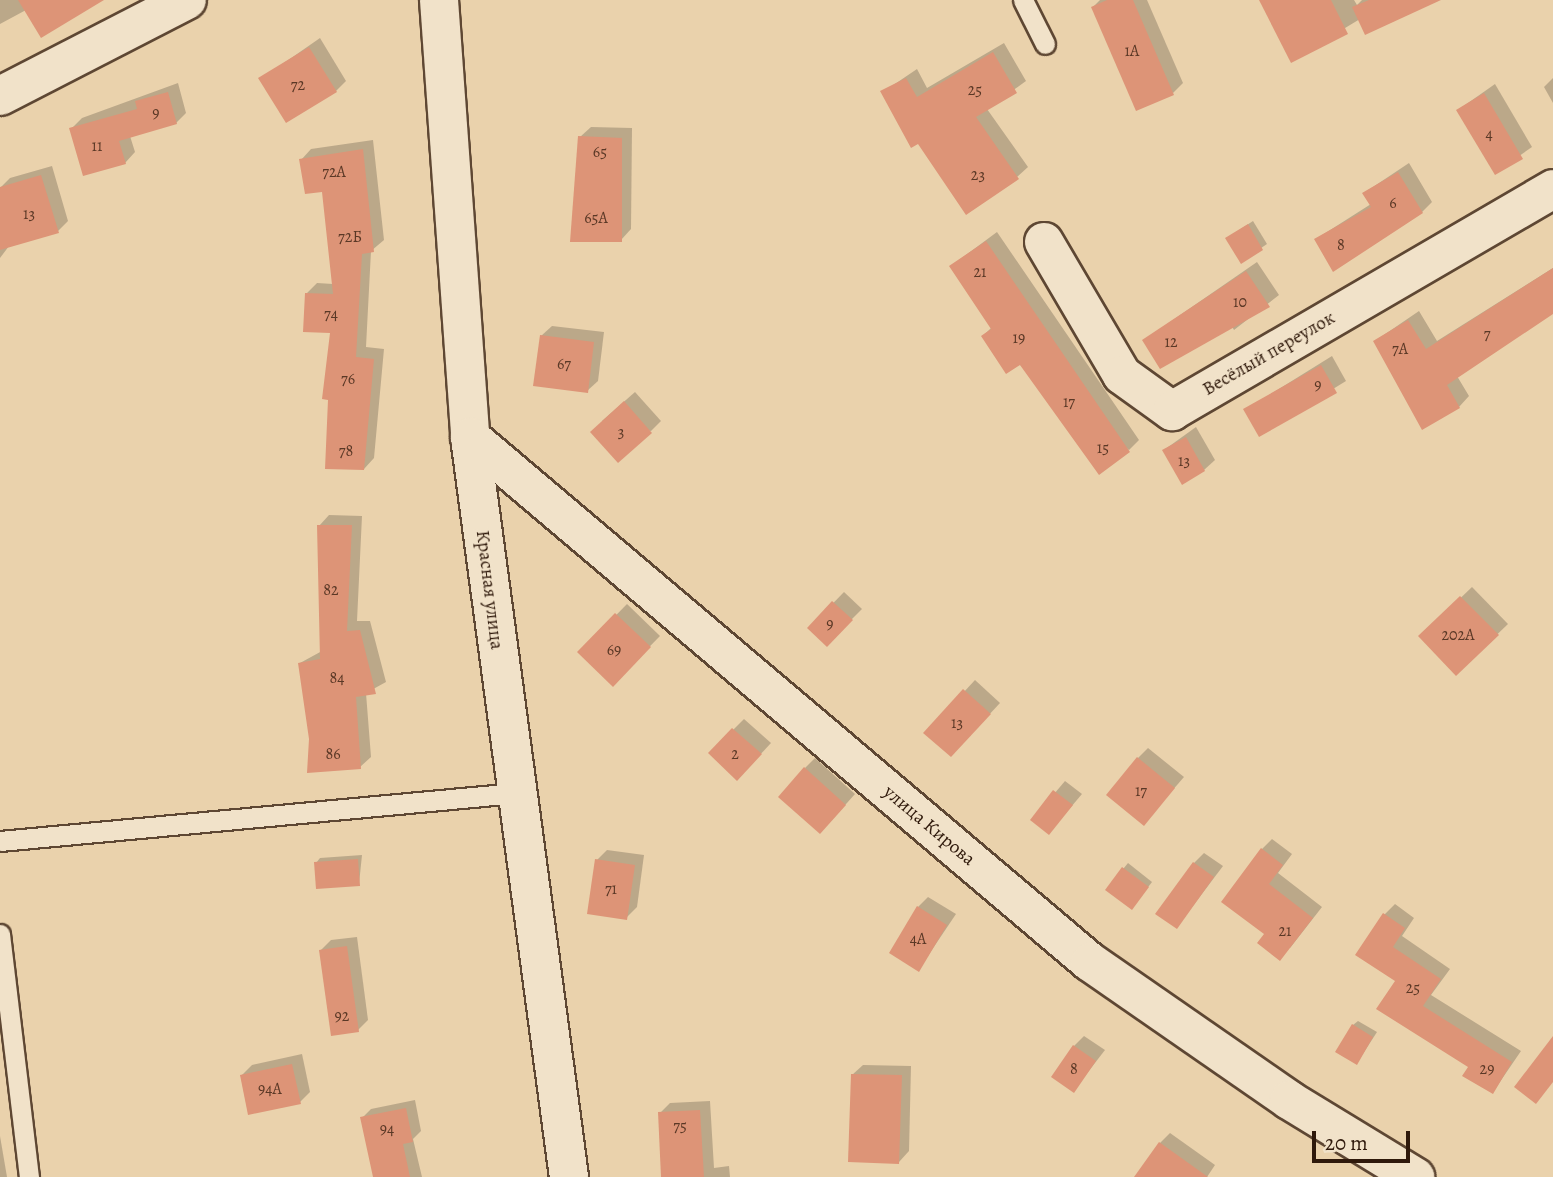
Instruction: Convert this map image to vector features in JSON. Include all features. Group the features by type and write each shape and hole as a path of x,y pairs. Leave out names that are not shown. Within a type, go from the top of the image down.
{"street":[{"name":"Красная улица","path":"439,0 470,437 515,793 569,1177"},
{"path":"0,96 179,2"},
{"name":"Весёлый переулок","path":"1044,242 1122,375 1172,411 1553,188"},
{"name":"улица Кирова","path":"470,437 1090,962 1289,1100 1415,1177"}],"lane":[{"path":"1023,0 1045,44"},
{"path":"0,841 515,793"},
{"path":"0,934 29,1177"}],"building":[{"path":"18,0 104,0 41,38"},
{"path":"1107,0 1133,0 1174,95 1136,111 1091,7"},
{"path":"1259,0 1331,0 1348,34 1291,63"},
{"path":"1369,0 1441,0 1365,35 1352,7"},
{"path":"309,47 337,92 286,123 258,78"},
{"path":"993,52 1017,93 976,117 1019,179 966,215 918,144 911,148 880,91 906,78 917,97"},
{"path":"168,92 177,124 119,141 126,164 83,176 69,128 137,109 135,101"},
{"path":"1484,93 1523,159 1495,175 1456,110"},
{"path":"578,136 622,138 622,242 570,242"},
{"path":"363,149 374,252 362,254 356,357 374,359 364,470 325,469 328,400 322,399 330,333 303,332 305,293 333,294 322,192 305,194 299,159"},
{"path":"1398,172 1423,213 1333,272 1314,239 1371,207 1362,193"},
{"path":"41,175 59,233 0,250 0,187"},
{"path":"1248,224 1263,250 1241,264 1225,238"},
{"path":"986,241 1130,452 1099,475 1020,365 1006,374 981,336 991,329 949,266"},
{"path":"1553,268 1553,314 1447,385 1460,408 1422,430 1373,341 1408,320 1426,349"},
{"path":"1246,271 1270,307 1160,369 1142,340"},
{"path":"540,335 594,342 588,393 533,386"},
{"path":"1321,365 1337,393 1259,437 1243,409"},
{"path":"624,401 652,433 618,463 590,432"},
{"path":"1186,437 1205,471 1182,485 1162,450"},
{"path":"317,525 352,525 347,631 360,630 376,694 356,697 361,769 307,773 309,739 298,663 320,659"},
{"path":"1460,596 1499,635 1456,676 1418,636"},
{"path":"832,601 853,620 827,647 807,628"},
{"path":"615,613 651,647 613,687 577,652"},
{"path":"963,689 991,714 951,757 923,733"},
{"path":"732,728 762,754 737,781 708,753"},
{"path":"1137,757 1175,788 1144,826 1106,795"},
{"path":"804,767 846,805 820,834 778,797"},
{"path":"1053,790 1073,805 1049,835 1030,820"},
{"path":"1261,848 1283,865 1269,884 1313,918 1280,961 1257,943 1264,934 1221,902"},
{"path":"358,859 360,886 316,889 314,862"},
{"path":"595,859 635,865 627,920 587,914"},
{"path":"1193,862 1214,877 1177,929 1155,914"},
{"path":"1122,867 1149,887 1132,910 1105,890"},
{"path":"917,906 947,925 919,972 889,953"},
{"path":"1383,913 1405,928 1393,947 1441,979 1423,1006 1512,1062 1493,1094 1462,1076 1468,1067 1376,1009 1395,981 1355,955"},
{"path":"347,946 359,1032 331,1036 319,950"},
{"path":"1352,1024 1373,1037 1357,1065 1335,1052"},
{"path":"1553,1036 1553,1082 1536,1104 1514,1087"},
{"path":"1073,1045 1096,1061 1074,1093 1051,1077"},
{"path":"292,1064 301,1104 248,1115 240,1075"},
{"path":"851,1074 902,1075 899,1164 848,1162"},
{"path":"406,1108 413,1142 403,1144 410,1177 373,1177 360,1117"},
{"path":"700,1110 704,1177 661,1177 658,1112"},
{"path":"1159,1142 1208,1177 1134,1177"}]}
